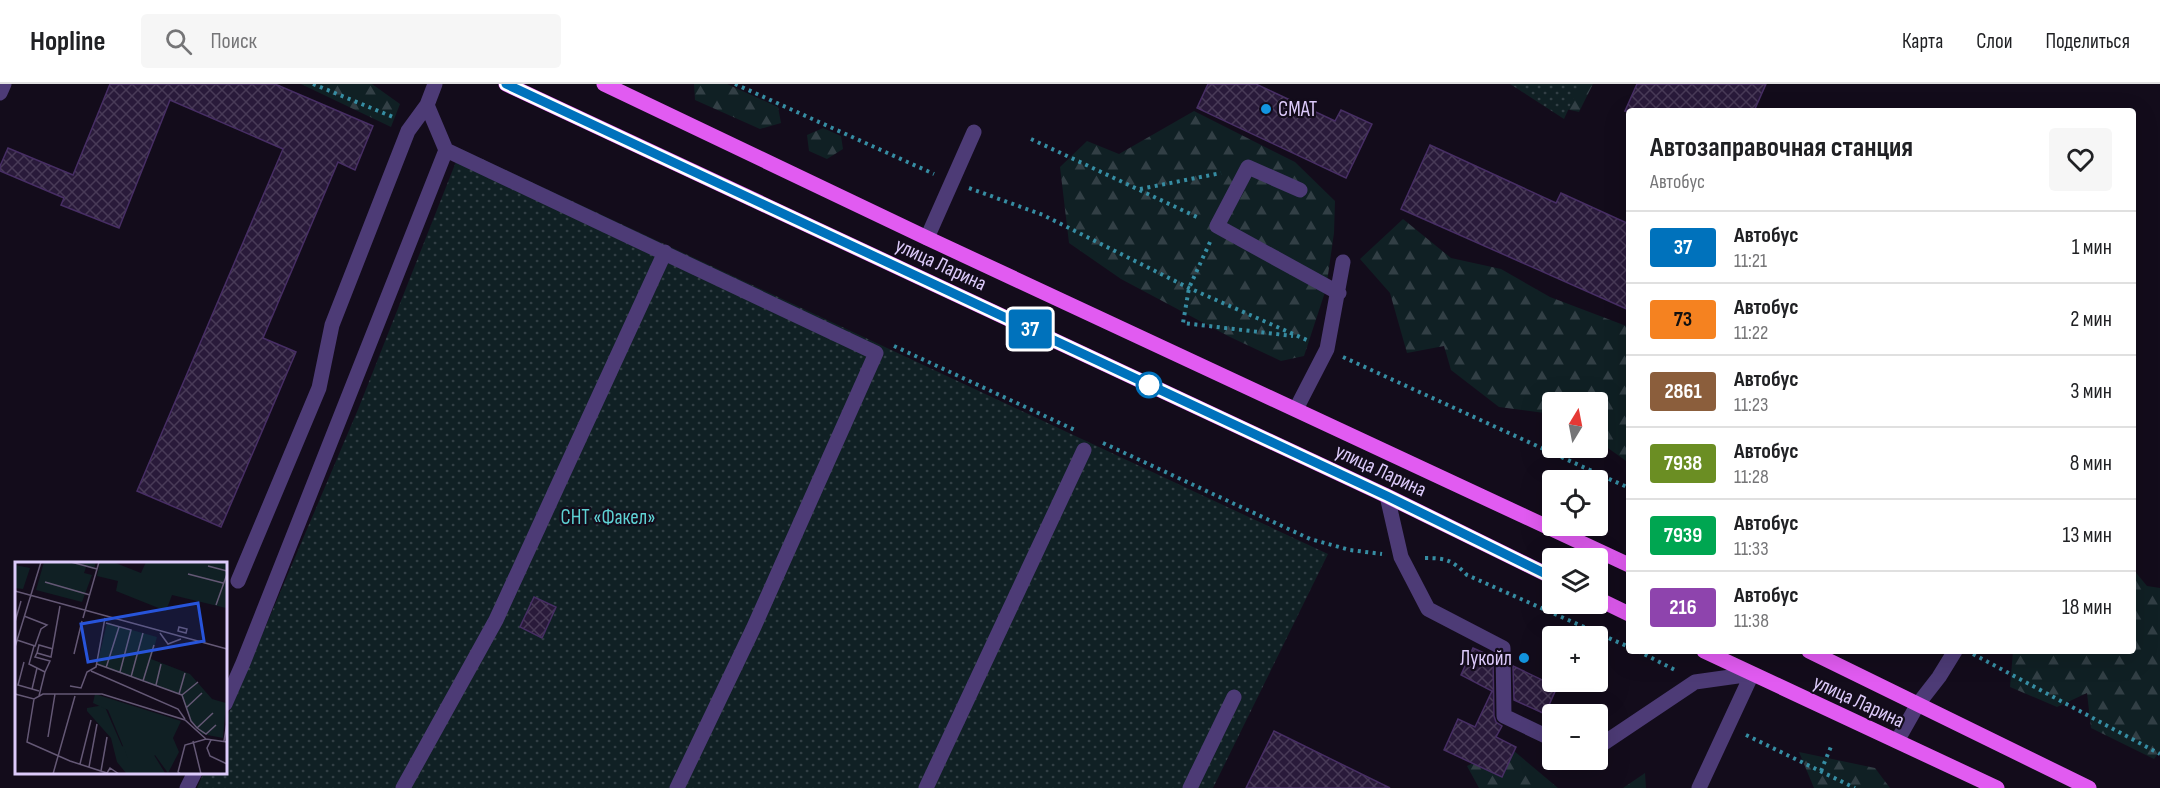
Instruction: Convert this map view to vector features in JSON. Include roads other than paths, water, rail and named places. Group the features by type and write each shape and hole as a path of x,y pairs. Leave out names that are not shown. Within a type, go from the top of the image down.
{"main road":[{"name":"улица Ларина","path":"506,84 1387,496 1542,572"},
{"name":"улица Ларина","path":"604,84 927,238 1626,564"},
{"path":"1608,604 1626,613"},
{"name":"улица Ларина","path":"1710,654 1997,788"},
{"name":"улица Ларина","path":"1815,654 2090,788"}],"lane":[{"path":"0,93 4,84"},
{"path":"238,581 320,388 332,325 408,131 427,105 435,84"},
{"path":"427,105 446,150 876,353 753,628 677,788"},
{"path":"927,238 974,132"},
{"path":"226,702 446,150"},
{"path":"1300,190 1248,167 1217,226 1339,293"},
{"path":"403,788 496,620 665,252"},
{"path":"1296,409 1327,349 1343,262"},
{"path":"926,788 1084,450"},
{"path":"1387,496 1401,557 1428,609 1503,648 1504,716 1542,734"},
{"path":"1896,741 1918,704 1953,654"},
{"path":"1608,740 1695,682 1752,674"},
{"path":"1699,788 1752,674"},
{"path":"1190,788 1234,697"},
{"path":"187,788 194,773"}],"place":[{"name":"СМАТ","path":"1266,109"},
{"name":"Лукойл","path":"1524,658"}],"park label":[{"name":"СНТ «Факел»","path":"608,517"}]}
